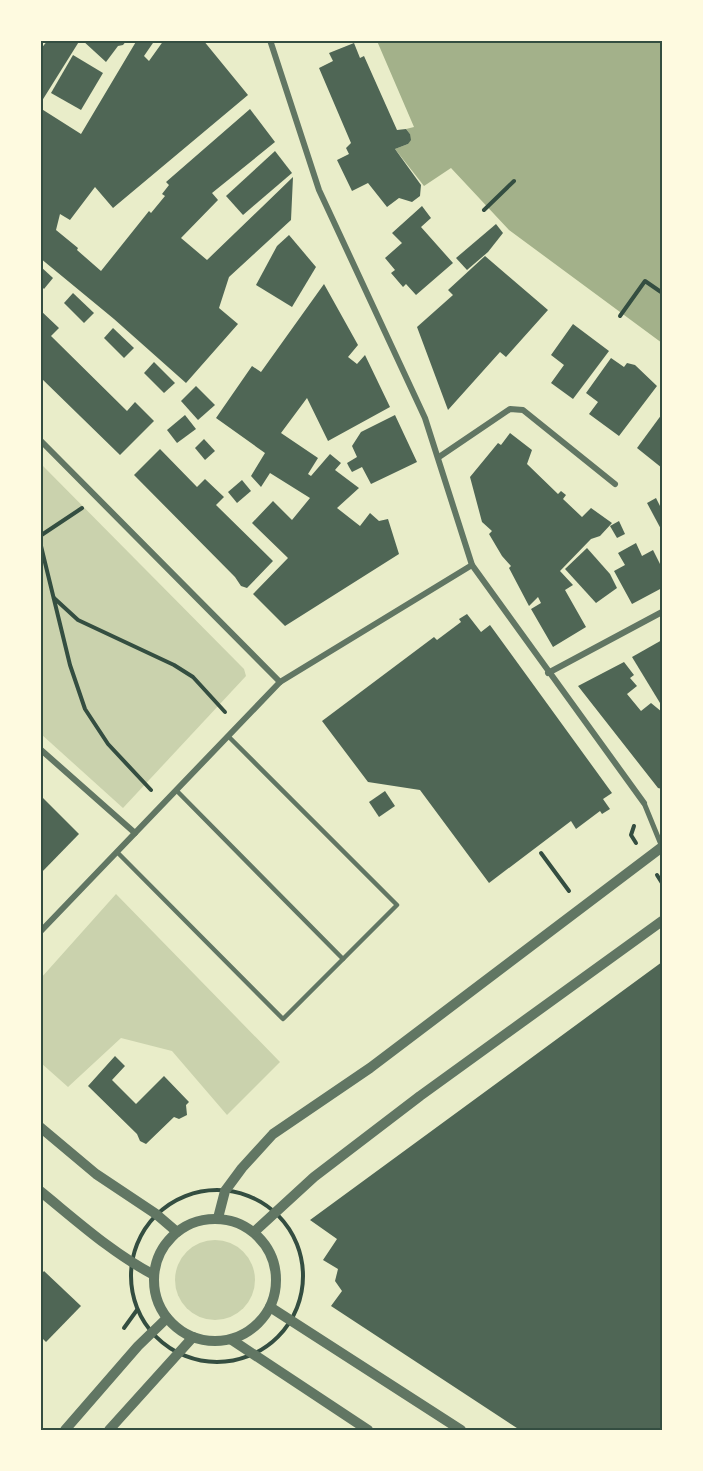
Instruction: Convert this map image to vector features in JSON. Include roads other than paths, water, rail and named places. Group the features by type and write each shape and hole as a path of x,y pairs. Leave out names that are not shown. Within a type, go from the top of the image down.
{"street":[{"path":"218,1218 225,1191 242,1168 273,1134 370,1068 662,847 644,803 472,565 439,457 413,388 358,277 319,190 270,40"},
{"path":"439,457 510,409 523,410 615,484"},
{"path":"40,440 280,681"},
{"path":"40,932 280,681 472,565"},
{"path":"548,673 663,612"},
{"path":"40,749 135,833"},
{"path":"254,1232 314,1177 420,1096 663,921"},
{"path":"40,1127 96,1174 156,1214 177,1232"},
{"path":"40,1191 110,1248 154,1275"},
{"path":"218,1218 237,1223 254,1232 268,1249 275,1270 275,1292 270,1307 259,1323 232,1340 207,1341 193,1337 179,1329 167,1318 157,1298 154,1275 159,1256 177,1232 192,1223 218,1218"},
{"path":"270,1307 292,1319 461,1431"},
{"path":"65,1431 138,1346 167,1318"},
{"path":"109,1431 193,1337"},
{"path":"232,1340 368,1431"}],"lane":[{"path":"117,852 283,1019 397,905 228,736"},
{"path":"176,790 343,959"}]}
